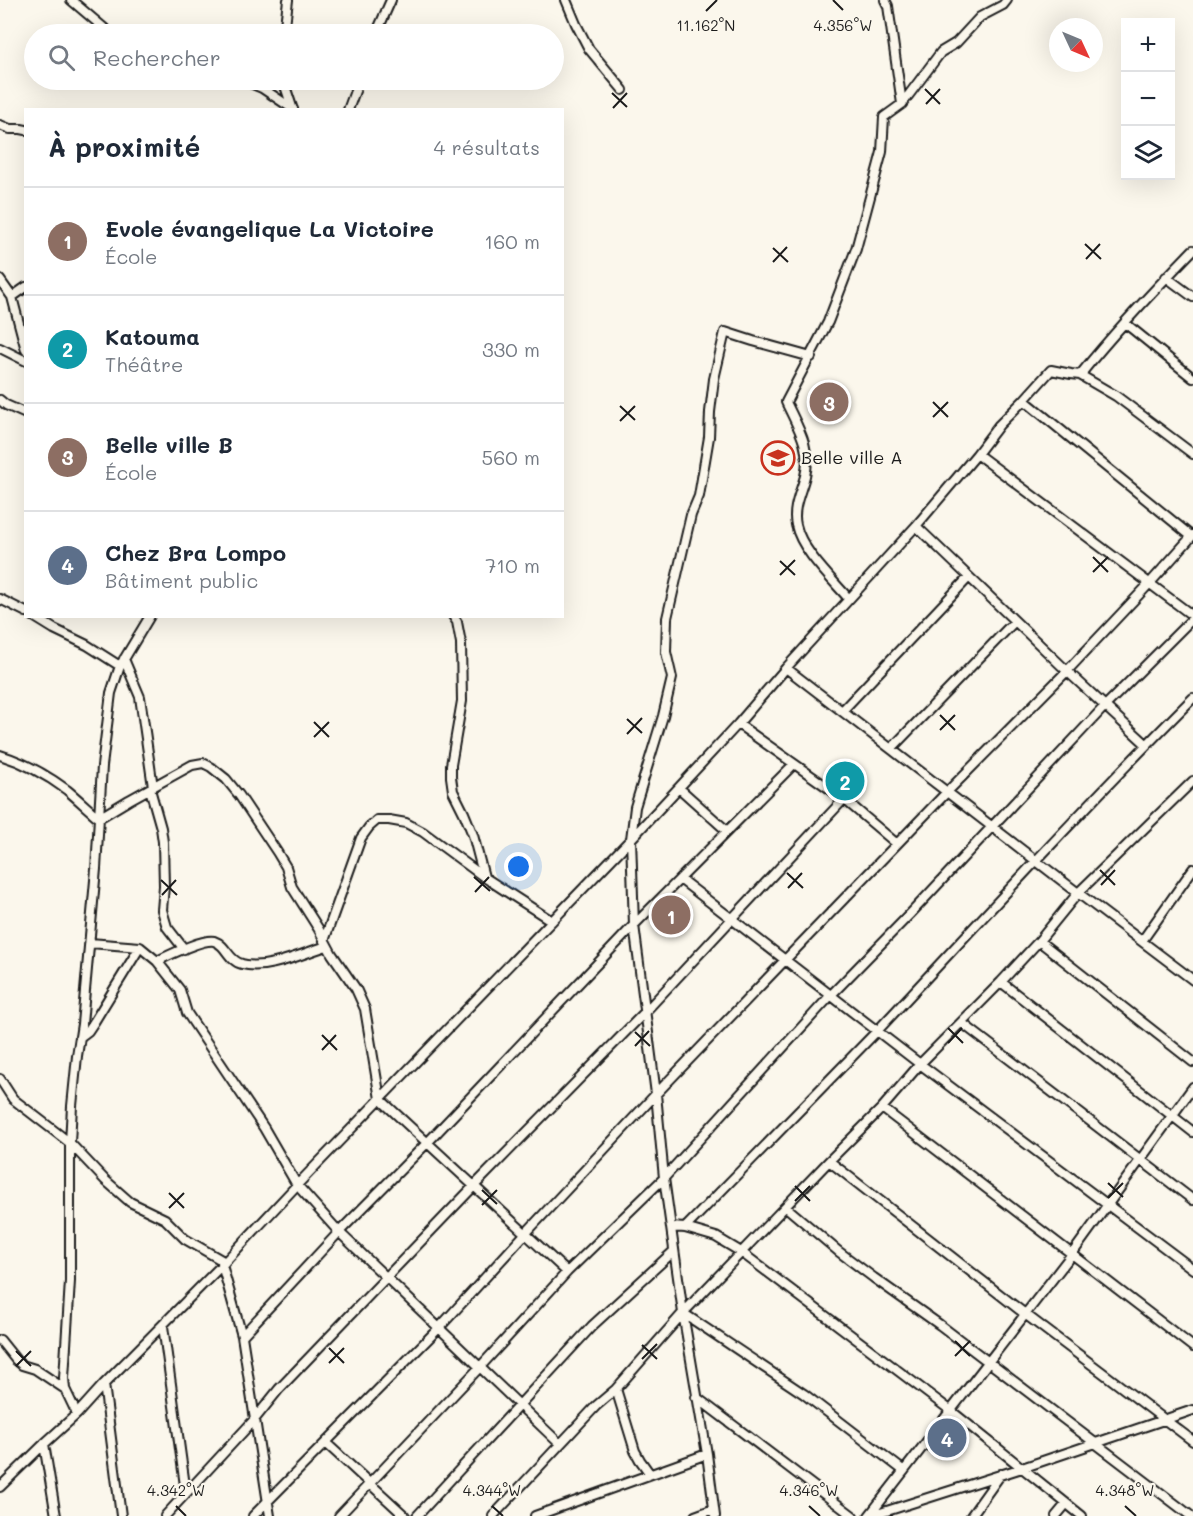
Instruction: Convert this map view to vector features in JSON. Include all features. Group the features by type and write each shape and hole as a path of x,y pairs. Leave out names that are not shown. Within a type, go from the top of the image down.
{"street":[{"path":"71,0 99,24"},
{"path":"285,24 288,0"},
{"path":"380,24 391,0"},
{"path":"566,0 589,49 622,90"},
{"path":"885,0 888,6 902,104"},
{"path":"849,599 803,544 796,525 795,513 806,474 807,456 806,444 786,402 828,322 856,249 882,152 884,117 902,104 942,52 956,43 981,17 1003,5 1006,0"},
{"path":"264,90 290,108"},
{"path":"287,90 292,108"},
{"path":"349,108 355,90"},
{"path":"0,125 10,129 24,130"},
{"path":"1080,375 1105,344 1193,250"},
{"path":"1166,277 1193,297"},
{"path":"0,280 12,297 24,342"},
{"path":"12,297 24,288"},
{"path":"1125,323 1193,378"},
{"path":"695,1516 714,1513 664,1178 657,1094 634,926 632,839 635,807 663,716 672,678 666,652 667,618 691,515 699,496 709,437 714,379 725,332 811,357"},
{"path":"0,348 24,360"},
{"path":"0,1487 77,1414 224,1264 297,1185 632,839 916,526 999,425 1051,370 1080,375 1116,396 1193,454"},
{"path":"0,400 24,413"},
{"path":"254,1516 439,1328 657,1094 947,792 1067,671 1192,535 1024,400"},
{"path":"339,1516 567,1272 664,1178 831,995 1105,706 1193,617 977,454"},
{"path":"916,526 1146,744"},
{"path":"842,711 969,576"},
{"path":"0,599 24,611"},
{"path":"36,618 122,663 140,697 152,788 162,828 164,886 162,910 167,927 184,949"},
{"path":"77,1414 65,1389 64,1378 70,1281 70,1143 90,943 102,766 111,693 122,663 149,618"},
{"path":"454,618 461,643 462,701 451,777 453,791 465,813 473,835 484,877"},
{"path":"891,749 1015,621"},
{"path":"786,668 1193,980"},
{"path":"685,1228 877,1030 1146,744 1193,698"},
{"path":"738,724 844,799 897,844"},
{"path":"0,755 41,774 66,790 99,818"},
{"path":"99,818 192,765 203,763 226,779 277,852 292,887 356,989 365,1009 380,1099 567,1272"},
{"path":"242,1336 634,926 794,764"},
{"path":"497,1514 596,1406 616,1389 683,1313 1001,982 1039,941 1078,893 1193,780"},
{"path":"679,788 727,831"},
{"path":"165,1516 254,1420 279,1389 645,1012 844,799"},
{"path":"326,943 361,838 377,820 406,823 423,832 484,877 552,921"},
{"path":"1142,941 1193,869"},
{"path":"680,879 920,1064 1193,1269"},
{"path":"157,961 184,949 214,941 220,944 234,961 261,966 326,943"},
{"path":"1039,941 1193,1062"},
{"path":"90,943 140,947 157,961 180,990 188,1013 264,1128 297,1185 339,1232 560,1444"},
{"path":"80,1037 94,1022 140,947"},
{"path":"1001,982 1193,1132"},
{"path":"962,1023 1193,1200"},
{"path":"0,1079 13,1099 70,1143 105,1180 130,1202 165,1219 185,1239 224,1264 242,1336 270,1516"},
{"path":"870,1516 1072,1254 1193,1087"},
{"path":"882,1108 1193,1347"},
{"path":"829,1161 1193,1441"},
{"path":"786,1207 838,1251 989,1362 1191,1516"},
{"path":"671,1227 685,1228 716,1237 741,1252 950,1410 1082,1516"},
{"path":"417,1516 592,1326 674,1251"},
{"path":"683,1313 804,1394 904,1471"},
{"path":"163,1326 186,1493"},
{"path":"0,1340 22,1365 35,1369 65,1389"},
{"path":"104,1384 121,1516"},
{"path":"616,1389 635,1451 650,1474"},
{"path":"696,1396 853,1516"},
{"path":"870,1516 1193,1410"},
{"path":"326,1443 405,1516"},
{"path":"44,1444 56,1516"},
{"path":"535,1516 707,1454"},
{"path":"971,1516 1001,1474"},
{"path":"1056,1516 1066,1503"}],"place":[{"name":"Belle ville B","path":"829,402"},
{"name":"Belle ville A","path":"778,458"},
{"name":"Katouma","path":"845,781"},
{"name":"Evole évangelique La Victoire","path":"671,915"},
{"name":"Chez Bra Lompo","path":"947,1438"}]}
